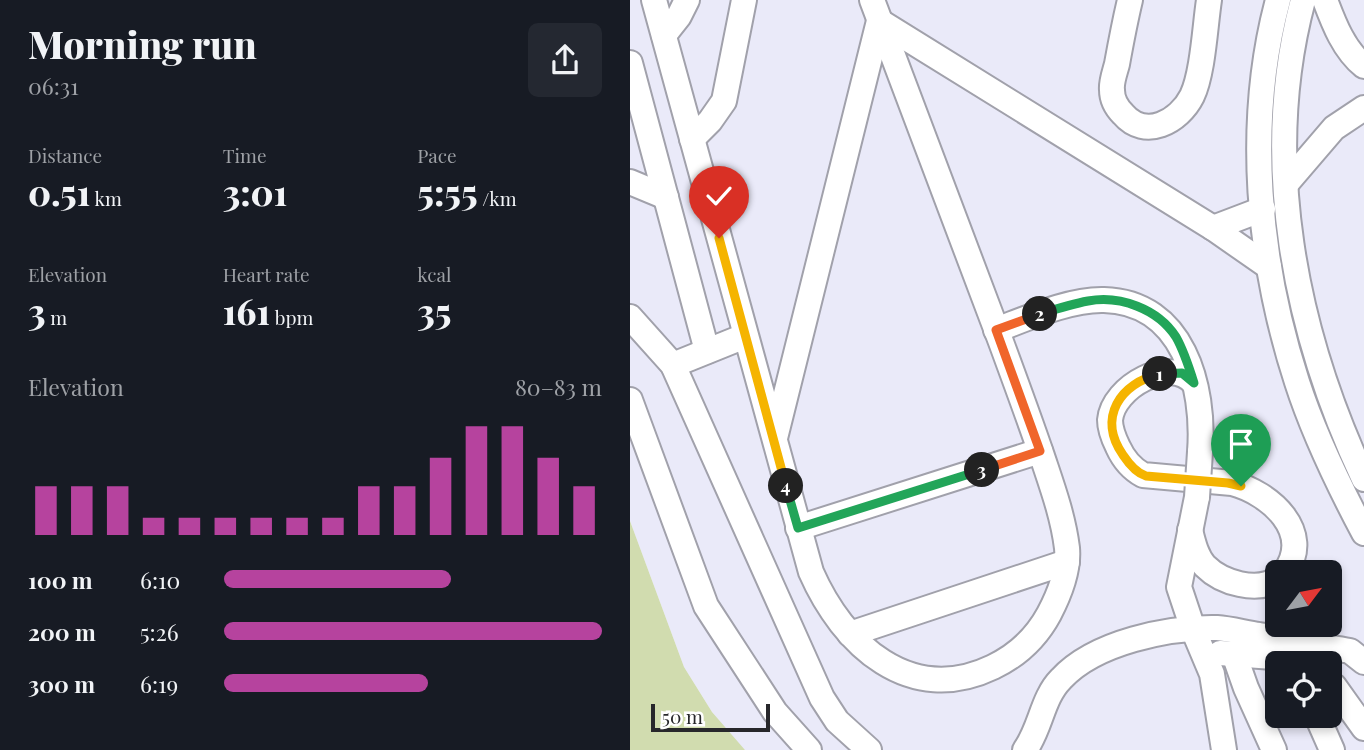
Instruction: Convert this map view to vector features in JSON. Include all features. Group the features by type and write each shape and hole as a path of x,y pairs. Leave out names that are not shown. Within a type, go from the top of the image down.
{"street":[{"path":"654,0 774,442 815,582 834,614 850,634 882,663 909,675 949,680 975,674 1014,654 1038,632 1052,608 1067,562 1063,525 1040,451 876,10"},
{"path":"664,35 679,16 687,0"},
{"path":"692,139 724,102 744,0"},
{"path":"1130,0 1112,93 1125,118 1138,126 1149,127 1161,125 1180,113 1194,93 1209,0"},
{"path":"1278,0 1262,86 1260,154 1269,267 1301,392 1326,457 1364,533"},
{"path":"1303,0 1286,89 1286,184 1294,263 1321,374 1340,426 1364,479"},
{"path":"1325,0 1346,45 1356,60 1364,66"},
{"path":"876,10 1269,267"},
{"path":"774,442 876,10"},
{"path":"630,63 636,103 666,197 707,351"},
{"path":"1286,184 1334,128 1364,108"},
{"path":"630,182 666,197"},
{"path":"1213,228 1263,209"},
{"path":"996,330 1041,313 1103,300 1131,305 1156,316 1174,334 1194,383 1201,411 1197,497 1179,587 1212,674 1224,750"},
{"path":"630,317 673,365 822,698 837,721 869,750"},
{"path":"673,365 745,336"},
{"path":"1194,383 1182,373 1165,373 1146,378 1128,389 1120,398 1111,419 1111,430 1119,449 1132,467 1143,475 1232,483 1268,501 1282,513 1292,535 1294,556 1292,560"},
{"path":"630,400 706,607 775,712 808,750"},
{"path":"798,528 1040,451"},
{"path":"1190,529 1203,563 1217,574 1251,586 1265,585"},
{"path":"850,634 1067,562"},
{"path":"1198,640 1220,628 1350,651 1364,662"},
{"path":"1025,750 1034,737 1050,694 1067,673 1117,645 1146,636 1198,640 1234,654 1265,659"},
{"path":"1234,654 1274,750"},
{"path":"1342,697 1364,728"},
{"path":"1322,728 1332,750"}],"shaded area":[{"path":"630,0 1364,0 1364,750 745,750 712,712 684,667 630,521"}],"green space":[{"path":"630,521 684,667 712,712 745,750 630,750"}],"route":[{"path":"719,238 798,528 1040,451 996,330 1041,313 1089,301 1118,301 1156,316 1174,334 1194,383 1182,373 1165,373 1140,381 1123,394 1114,409 1111,424 1119,449 1127,461 1146,476 1241,486"}]}
